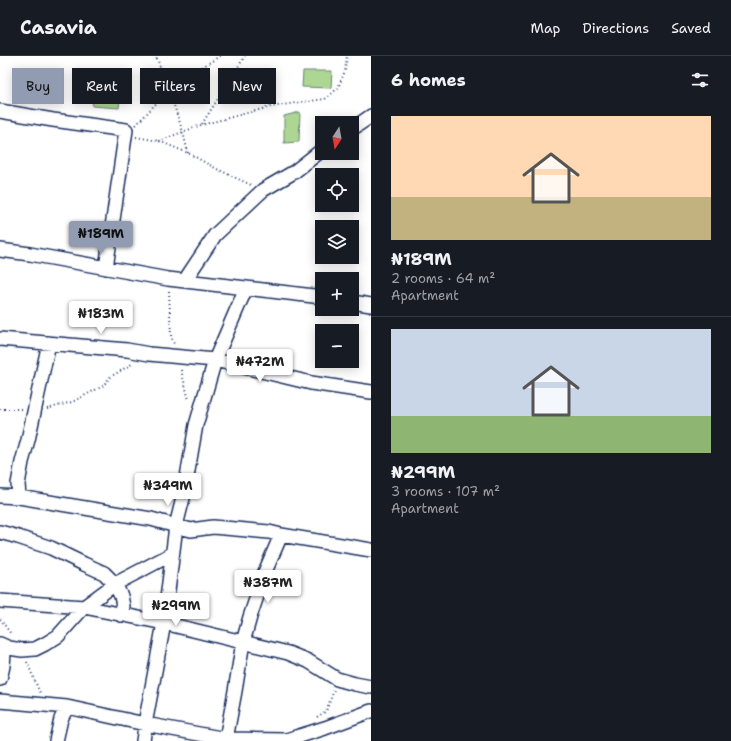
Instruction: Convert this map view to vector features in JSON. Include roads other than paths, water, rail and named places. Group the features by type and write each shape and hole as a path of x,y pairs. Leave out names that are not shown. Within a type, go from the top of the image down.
{"street":[{"path":"0,111 126,130 106,268"},
{"path":"359,124 371,116"},
{"path":"185,280 215,235 263,190 294,172 315,156"},
{"path":"0,250 168,279 315,296"},
{"path":"143,741 164,623 176,526 184,494 196,424 215,360 246,288"},
{"path":"359,303 371,305"},
{"path":"0,339 127,350 149,354 215,360 311,383 371,392"},
{"path":"19,497 18,484 49,343"},
{"path":"0,496 19,497 151,519 191,530 213,527 269,532 371,550"},
{"path":"0,532 51,548 104,573 115,584 121,596 123,606 121,614"},
{"path":"226,739 243,642 265,572 281,535"},
{"path":"0,644 9,648 22,650 35,649 58,636 84,607 115,584 172,554"},
{"path":"0,601 84,607 164,623 288,652 308,661 337,679 371,687"},
{"path":"0,644 4,653 0,679"},
{"path":"0,701 67,706 145,724 226,739 288,740 371,711"},
{"path":"56,741 61,718 67,706"}]}
